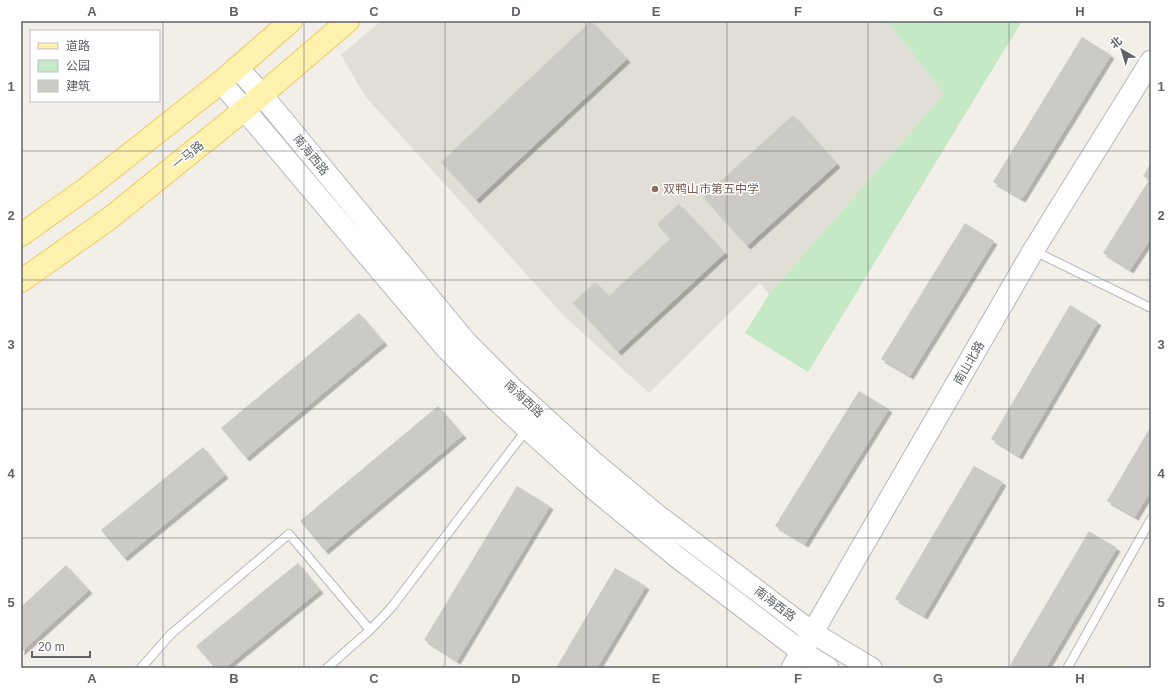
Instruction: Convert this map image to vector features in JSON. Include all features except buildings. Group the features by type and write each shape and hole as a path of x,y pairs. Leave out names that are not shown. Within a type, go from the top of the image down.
{"main road":[{"path":"21,235 87,188 220,82 291,21"},
{"name":"一马路","path":"21,281 110,218 244,110 348,21"}],"street":[{"name":"南山北路","path":"797,660 1033,251 1151,61"},
{"name":"南海西路","path":"237,67 262,95 466,342 513,389 591,460 657,515 813,633 871,668"},
{"name":"南海西路","path":"220,82 445,347 497,401 594,489 683,562 797,660 828,668"}],"lane":[{"path":"1033,251 1151,308"},
{"path":"327,668 370,630 391,608 527,428"},
{"path":"1068,667 1151,519"},
{"path":"141,668 171,634 289,534 370,630"}],"shaded area":[{"name":"双鸭山市第五中学","path":"381,21 887,21 944,94 769,294 760,283 649,393 564,316 365,96 341,55"}],"green space":[{"path":"887,21 1022,21 808,372 745,333 769,294 944,94"}],"place":[{"name":"双鸭山市第五中学","path":"655,189"}]}
